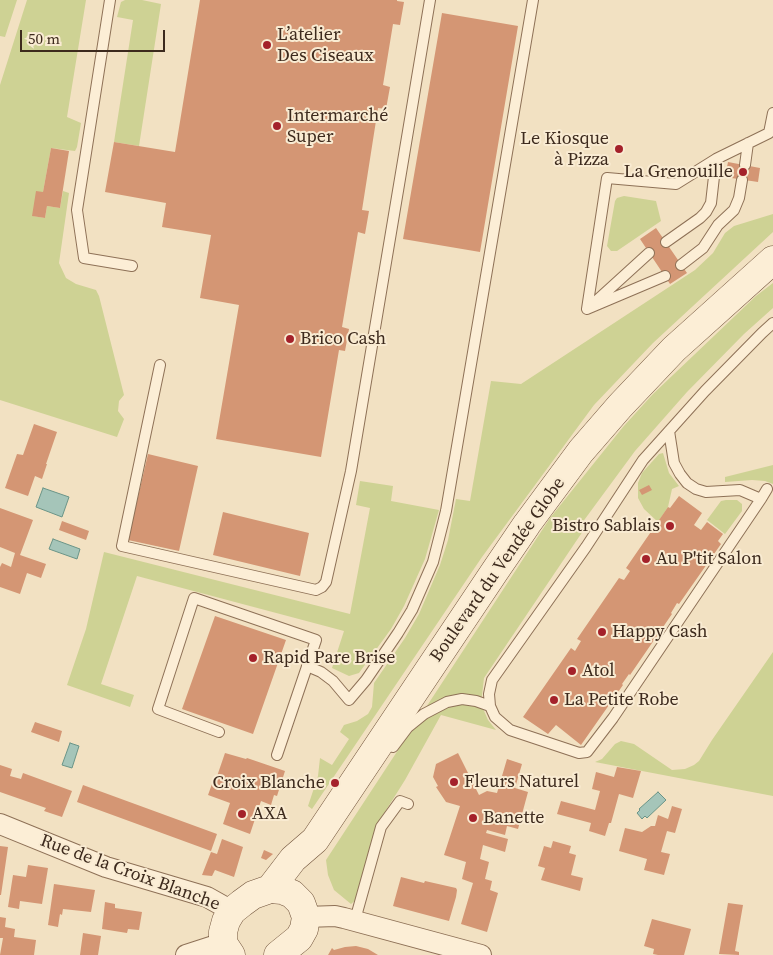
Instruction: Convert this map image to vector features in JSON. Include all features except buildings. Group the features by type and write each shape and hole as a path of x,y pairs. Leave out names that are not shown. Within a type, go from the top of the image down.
{"main road":[{"name":"Boulevard du Vendée Globe","path":"270,889 293,859 315,840 500,563 581,451 674,349 773,260"},
{"name":"Boulevard du Vendée Globe","path":"278,955 299,938 304,929 304,910 315,840"},
{"path":"227,949 223,932 226,921 232,911 253,895 270,889 282,890 292,894 304,910"}],"street":[{"name":"Rue de la Croix Blanche","path":"0,824 106,867 206,897 232,911"},
{"path":"304,910 355,920 441,950 481,955"},
{"path":"186,955 227,949"}],"lane":[{"path":"110,0 77,210 84,258 132,266"},
{"path":"160,365 122,546 316,590 322,588 326,582 351,471 430,0"},
{"path":"307,666 322,672 333,681 349,700 383,656 412,610 433,562 446,511 533,0"},
{"path":"587,309 607,178 676,184 716,159 769,133 773,113"},
{"path":"745,165 748,143"},
{"path":"666,242 700,218 710,203 716,159"},
{"path":"681,265 703,248 718,226 734,210 739,198 742,180"},
{"path":"710,203 718,226"},
{"path":"587,309 649,253"},
{"path":"587,309 665,276"},
{"path":"767,489 613,718 588,752 578,753 510,730 495,717 490,706 489,694 492,680 536,615 558,589 642,460 718,378 773,323"},
{"path":"669,431 674,463 687,483 696,489 706,492 740,490 761,499"},
{"path":"219,732 158,709 194,598 316,640 277,755"},
{"path":"360,773 385,758 408,727 419,718 447,702 462,699 490,706"},
{"path":"355,920 381,827 400,801 408,804"}],"green space":[{"path":"0,0 17,0 5,37 0,36"},
{"path":"27,0 86,0 67,117 81,123 77,147 75,151 51,148 43,192 33,216 45,218 47,206 60,208 63,191 69,193 59,263 66,278 76,284 96,290 99,296 124,395 119,401 118,411 124,419 117,437 0,400 0,85"},
{"path":"125,0 142,0 161,4 139,146 114,142 133,20 117,17 121,2"},
{"path":"624,196 656,201 661,221 617,251 611,251 607,246 615,201 617,198"},
{"path":"773,214 773,232 653,343 594,405 482,557 312,809 308,806 318,776 320,758 332,765 349,739 340,732 344,725 357,721 368,714 372,707 374,683 419,614 440,565 448,540 456,499 470,501 491,381 521,384 695,270 713,253 725,233 734,226"},
{"path":"773,283 773,308 744,334 687,392 635,451 582,523 583,531 484,678 481,704 488,720 496,730 441,715 405,780 378,823 358,898 351,904 334,890 328,875 326,860 550,518 623,427 653,394 756,296"},
{"path":"663,453 669,473 679,486 672,489 668,507 658,522 644,509 638,498 638,483 642,473 659,454"},
{"path":"773,465 773,484 752,480 725,482 725,477"},
{"path":"360,481 393,486 391,501 439,510 425,559 404,606 391,629 359,673 349,676 332,668 344,631 137,576 101,684 134,695 130,707 67,685 86,629 104,552 350,614 370,508 356,505"},
{"path":"737,500 742,504 742,511 725,534 707,520 721,501"},
{"path":"773,652 773,796 595,762 602,759 615,744 621,741 634,744 672,770 685,769 694,765 699,761"}],"shaded area":[{"path":"43,488 69,497 62,517 36,507"},
{"path":"53,539 80,549 77,559 49,549"},
{"path":"70,743 79,746 72,768 62,765"},
{"path":"658,792 666,800 647,818 645,816 642,819 637,813 639,809"}],"place":[{"name":"L’atelier Des Ciseaux","path":"267,45"},
{"name":"Intermarché Super","path":"277,126"},
{"name":"Le Kiosque à Pizza","path":"619,149"},
{"name":"La Grenouille","path":"743,172"},
{"name":"Brico Cash","path":"290,339"},
{"name":"Bistro Sablais","path":"670,526"},
{"name":"Au P'tit Salon","path":"646,559"},
{"name":"Happy Cash","path":"602,632"},
{"name":"Rapid Pare Brise","path":"253,658"},
{"name":"Atol","path":"572,671"},
{"name":"La Petite Robe","path":"554,700"},
{"name":"Fleurs Naturel","path":"454,782"},
{"name":"Croix Blanche","path":"335,783"},
{"name":"AXA","path":"242,814"},
{"name":"Banette","path":"473,818"}]}
